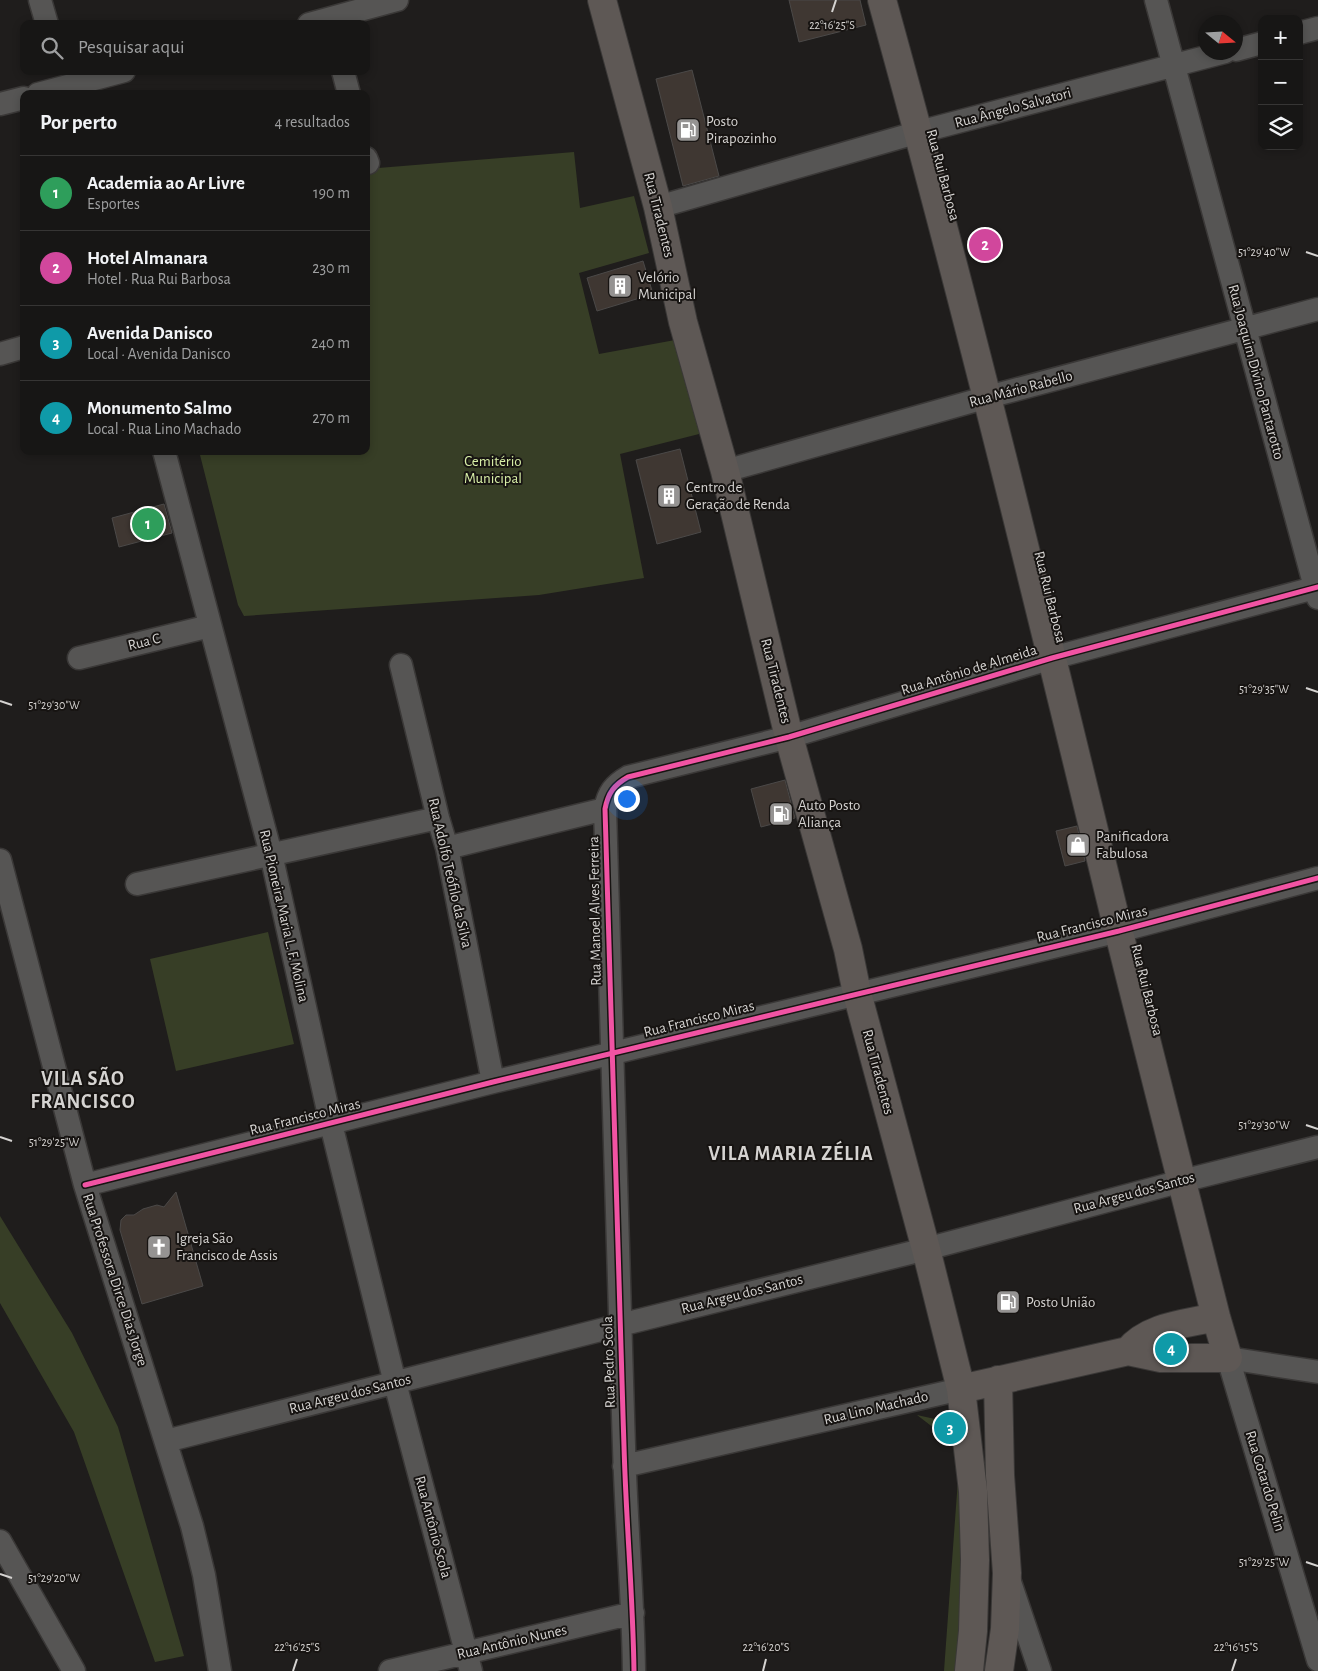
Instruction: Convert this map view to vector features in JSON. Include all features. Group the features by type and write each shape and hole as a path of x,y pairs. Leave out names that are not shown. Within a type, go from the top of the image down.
{"main road":[{"name":"Rua Tiradentes","path":"602,0 658,208 684,322 726,471 789,737 848,949 857,994 926,1249 961,1389 973,1491 973,1630 969,1671"},
{"name":"Rua Rui Barbosa","path":"882,0 919,132 988,397 1119,931 1228,1358"},
{"name":"Rua Lino Machado","path":"1128,1351 1134,1343 1158,1331 1216,1317"},
{"name":"Rua Lino Machado","path":"961,1389 1128,1351 1161,1358 1228,1358"},
{"path":"998,1380 1000,1475 1007,1573 1005,1628 999,1671"}],"street":[{"path":"40,0 45,20"},
{"path":"323,17 397,0"},
{"name":"Rua Joaquim Divino Pantarotto","path":"1156,0 1244,329 1317,591"},
{"path":"1303,32 1318,28"},
{"path":"1243,48 1258,44"},
{"name":"Rua Ângelo Salvatori","path":"658,208 919,132 1198,59"},
{"path":"48,90 63,84 105,75"},
{"path":"343,75 348,90"},
{"path":"0,104 20,99"},
{"name":"Rua Mário Rabello","path":"726,471 988,397 1318,309"},
{"path":"0,354 20,348"},
{"name":"Rua Pioneira Maria L. F. Molina","path":"165,455 271,854 331,1124 395,1383"},
{"name":"Rua Antônio de Almeida","path":"628,777 789,737 1052,658 1317,591"},
{"name":"Rua C","path":"79,658 210,626"},
{"name":"Rua Adolfo Teófilo da Silva","path":"402,665 438,818 447,848 493,1082"},
{"name":"Rua Manoel Alves Ferreira","path":"611,1053 606,809 612,790 618,782 628,777"},
{"path":"447,848 606,809"},
{"path":"137,884 438,818"},
{"name":"Rua Professora Dirce Dias Jorge","path":"0,860 85,1185 192,1526 204,1575 220,1671"},
{"name":"Rua Francisco Miras","path":"85,1185 611,1053 1119,931 1318,878"},
{"name":"Rua Pedro Scola","path":"611,1053 624,1466 633,1613 634,1671"},
{"name":"Rua Argeu dos Santos","path":"166,1441 620,1324 926,1249 1182,1180 1318,1146"},
{"name":"Rua Lino Machado","path":"1228,1358 1318,1372"},
{"name":"Rua Gotardo Pelin","path":"1228,1358 1318,1660"},
{"name":"Rua Antônio Scola","path":"395,1383 469,1662"},
{"name":"Rua Lino Machado","path":"624,1466 961,1389"},
{"path":"0,1541 74,1671"},
{"path":"1007,1573 1040,1671"},
{"name":"Rua Antônio Nunes","path":"390,1671 469,1662 633,1613"}],"green space":[{"name":"Cemitério Municipal","path":"574,152 580,208 634,196 649,253 579,273 599,354 686,338 703,433 620,454 644,578 539,595 244,616 238,605 200,455 370,455 370,169"},
{"path":"268,932 294,1044 176,1071 150,959"},
{"path":"0,1216 72,1333 118,1427 184,1656 155,1662 74,1432 0,1303"},
{"path":"917,1415 953,1423 960,1452 943,1435"},
{"path":"960,1453 965,1483 969,1546 967,1610 961,1671 944,1671"}],"building":[{"path":"789,0 860,0 866,25 799,42"},
{"name":"Posto Pirapozinho","path":"692,70 719,176 683,186 656,79"},
{"name":"Velório Municipal","path":"643,261 653,294 597,311 587,278"},
{"name":"Centro de Geração de Renda","path":"680,449 701,532 657,544 636,460"},
{"path":"164,504 172,533 119,547 112,518"},
{"path":"785,780 795,818 761,827 751,789"},
{"path":"1077,826 1085,861 1065,866 1056,831"},
{"name":"Igreja São Francisco de Assis","path":"176,1192 203,1286 142,1304 120,1230 121,1220 126,1215 134,1215 143,1209 157,1205 164,1207"}],"cycle path":[{"path":"634,1671 624,1446 605,809 612,790 628,777 789,737 1052,658 1318,587"},
{"path":"85,1185 493,1082 1119,931 1318,878"}],"place":[{"name":"Posto Pirapozinho","path":"688,130"},
{"name":"Hotel Almanara","path":"985,245"},
{"name":"Velório Municipal","path":"620,286"},
{"name":"Centro de Geração de Renda","path":"669,496"},
{"name":"Academia ao Ar Livre","path":"148,524"},
{"name":"Auto Posto Aliança","path":"781,814"},
{"name":"Panificadora Fabulosa","path":"1078,845"},
{"name":"Igreja São Francisco de Assis","path":"159,1247"},
{"name":"Posto União","path":"1008,1302"},
{"name":"Monumento Salmo","path":"1171,1349"},
{"name":"Avenida Danisco","path":"950,1428"}],"district":[{"name":"VILA SÃO FRANCISCO","path":"83,1090"},
{"name":"VILA MARIA ZÉLIA","path":"791,1154"}]}
